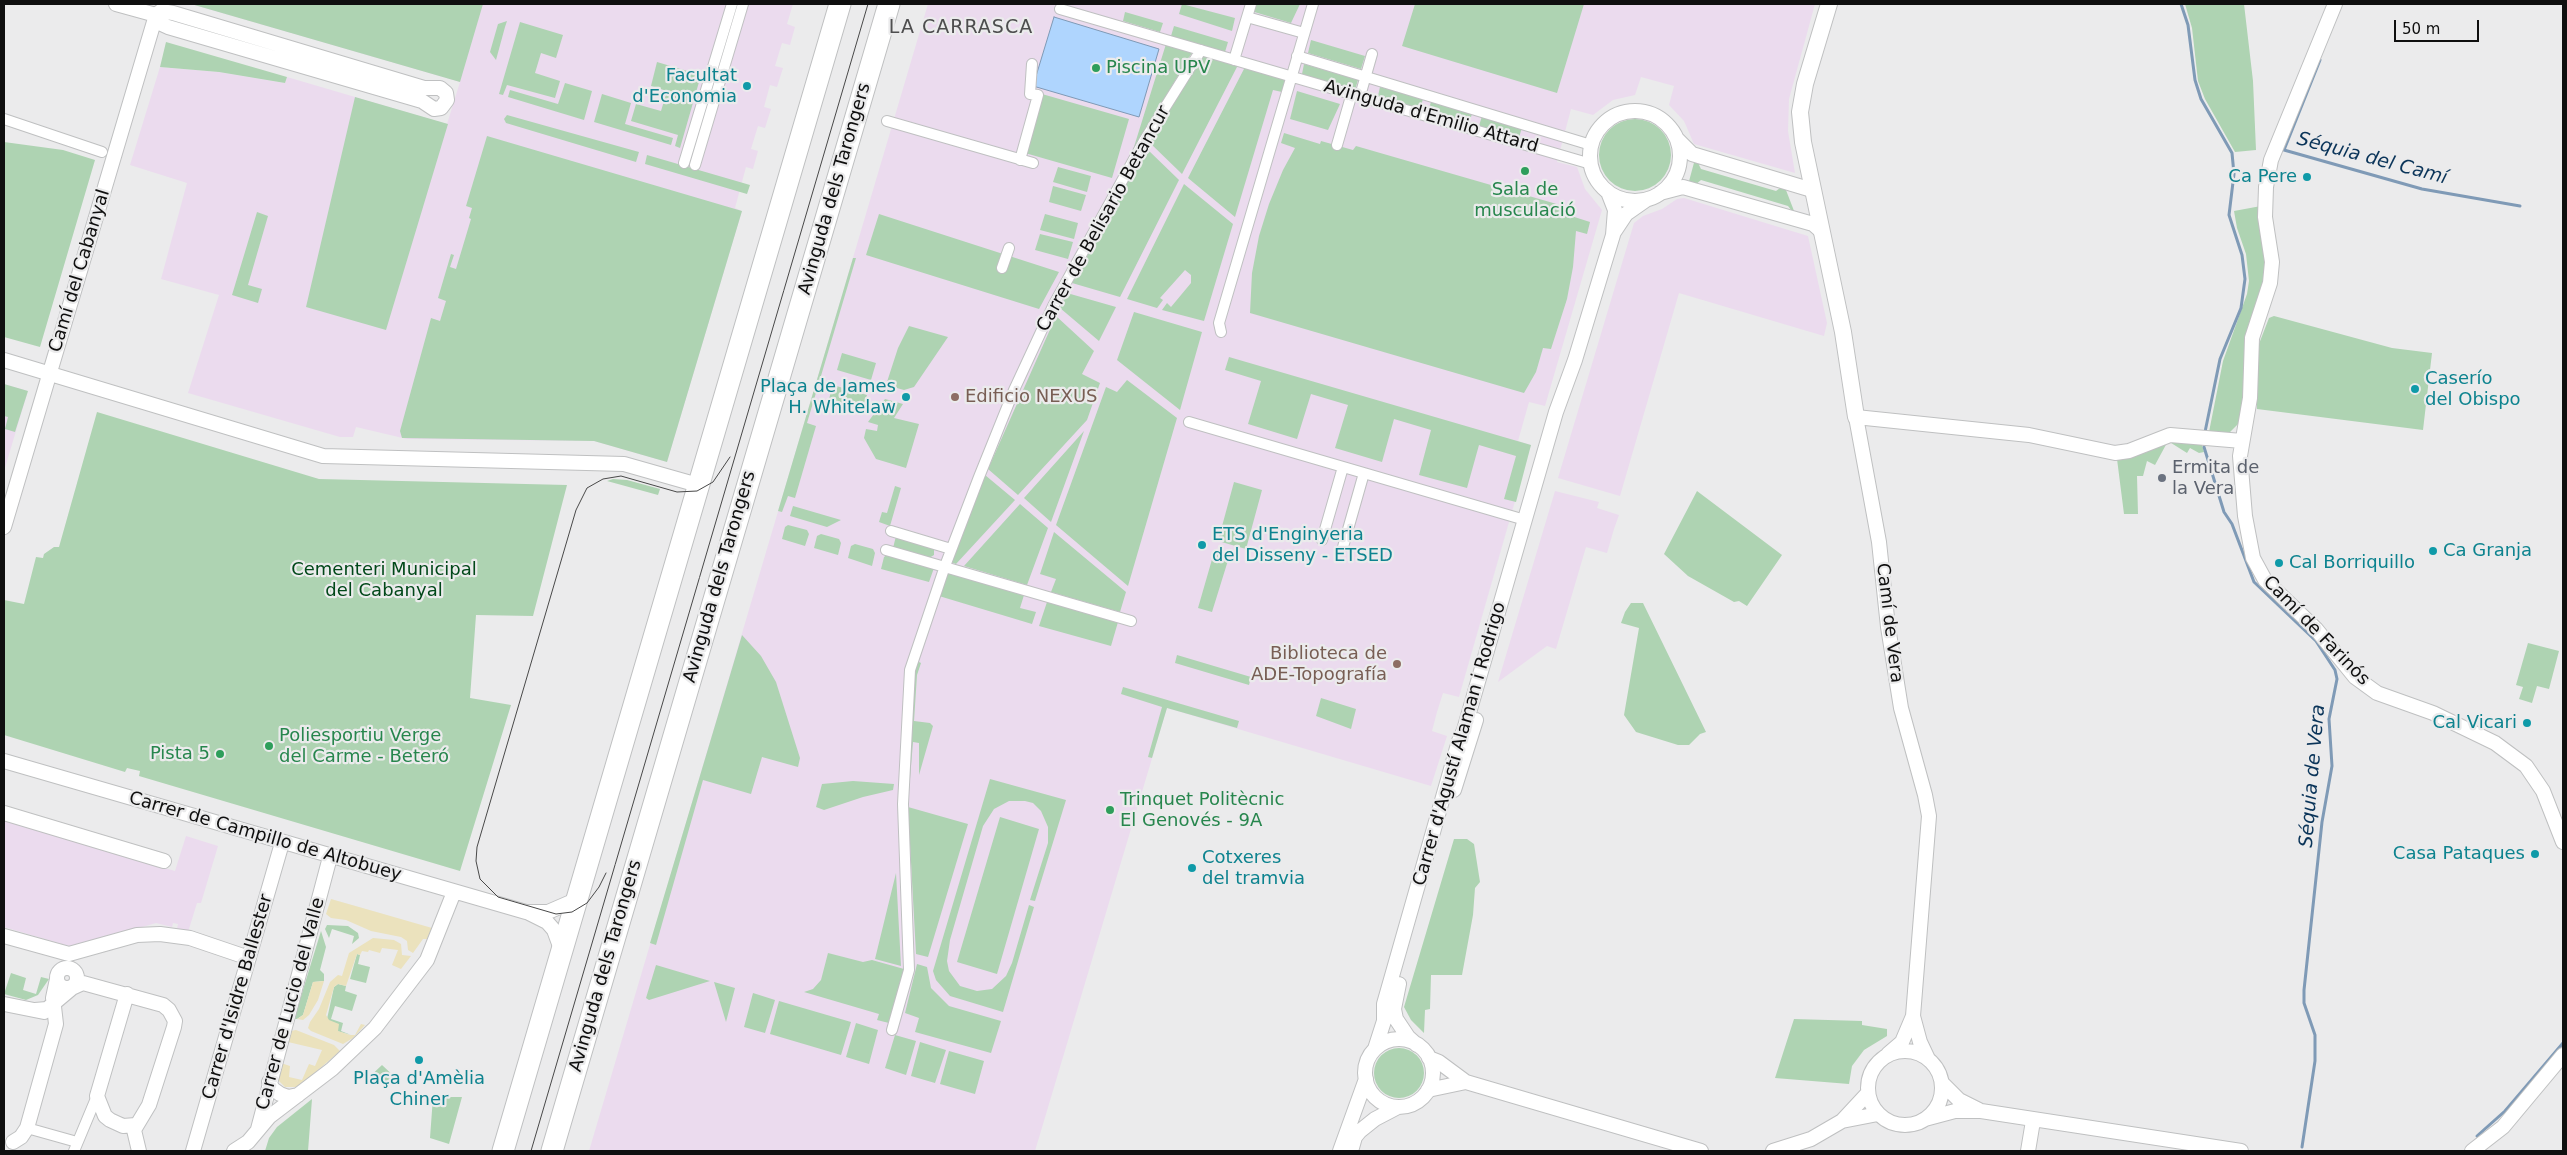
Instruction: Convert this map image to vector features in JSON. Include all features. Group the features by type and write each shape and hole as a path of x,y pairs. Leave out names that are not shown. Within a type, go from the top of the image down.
{"main road":[{"path":"503,1151 840,4"},
{"name":"Avinguda dels Tarongers","path":"552,1151 889,4"}],"street":[{"path":"116,4 156,16"},
{"path":"684,163 732,4"},
{"path":"695,165 743,4"},
{"path":"1234,60 1250,4"},
{"path":"1221,332 1219,323 1313,4"},
{"name":"Camí de Vera","path":"1829,4 1805,84 1800,112 1813,196 1843,332 1878,542 1900,708 1925,795 1929,816 1913,1016 1902,1042 1884,1058"},
{"name":"Camí de Farinós","path":"2335,4 2271,160 2266,187 2266,217 2272,262 2270,282 2252,338 2250,398 2240,456 2245,516 2253,558 2266,580 2316,629 2355,677 2378,693 2449,720 2495,743 2526,766 2543,791 2563,842"},
{"name":"Avinguda d'Emilio Attard","path":"1060,9 1591,164"},
{"path":"161,11 173,13 424,88 440,88 446,93 447,100 441,108 434,109 422,101 162,25 158,22 156,16 161,11"},
{"name":"Camí del Cabanyal","path":"4,527 156,16"},
{"path":"1247,17 1304,33"},
{"name":"Carrer de Belisario Betancur","path":"892,1030 909,970 903,804 910,670 950,549 1014,390 1059,293 1144,141 1201,50"},
{"path":"1337,146 1372,54"},
{"name":"Avinguda d'Emilio Attard","path":"1297,56 1591,145"},
{"path":"1020,160 1038,95 1030,94 1032,64"},
{"path":"1799,220 1810,212 1813,196 1788,183 1692,154 1659,118 1637,111 1619,114 1603,124 1591,145 1591,164 1594,175 1608,192 1620,199 1634,201 1683,187 1813,224 1821,231"},
{"path":"4,119 102,152"},
{"path":"887,121 1033,163"},
{"path":"1654,196 1672,180 1680,162 1676,138"},
{"path":"1788,183 1797,182 1803,176 1807,164"},
{"name":"Carrer d'Agustí Alaman i Rodrigo","path":"1375,1049 1384,1022 1384,1004 1458,741 1556,412 1613,234 1615,210 1608,192"},
{"name":"Carrer d'Agustí Alaman i Rodrigo","path":"1613,234 1626,214 1654,196"},
{"path":"1002,268 1009,248"},
{"path":"4,360 323,456 624,464 698,485"},
{"name":"Carrer d'Agustí Alaman i Rodrigo","path":"1417,1045 1408,1037 1396,1019 1396,998 1444,822 1558,441 1574,360"},
{"path":"1856,417 2029,435 2115,453 2129,451 2170,435 2242,441"},
{"path":"1189,422 1525,520"},
{"name":"Carrer d'Agustí Alaman i Rodrigo","path":"1511,600 1520,557 1549,455 1549,440"},
{"path":"1322,540 1343,467"},
{"path":"1343,546 1359,471"},
{"path":"891,531 950,549"},
{"path":"886,550 1132,621"},
{"name":"Carrer de Campillo de Altobuey","path":"4,761 282,843 526,912 547,922 554,930 561,951"},
{"path":"4,814 164,860"},
{"name":"Carrer d'Isidre Ballester","path":"193,1151 282,843"},
{"name":"Carrer de Lucio del Valle","path":"252,1151 330,856"},
{"path":"234,1151 248,1142 269,1117 362,1041 397,1002 427,960 454,892"},
{"name":"Carrer de Campillo de Altobuey","path":"526,912 548,912 571,902 577,896"},
{"path":"4,936 69,955 137,935 160,934 190,938 249,958"},
{"path":"54,1010 76,982 76,971 69,955"},
{"path":"10,1143 21,1137 27,1128 56,1024 54,990 69,955"},
{"path":"59,975 68,968 76,971"},
{"path":"59,975 62,987 72,988 79,983 87,983 163,1005 169,1010 175,1021 154,1093 147,1110 136,1125 134,1135 139,1151"},
{"path":"27,1128 75,1147 97,1096 127,994"},
{"path":"4,1006 35,1010 54,1010"},
{"name":"Camí de Vera","path":"1913,1016 1920,1042 1928,1060"},
{"path":"1340,1151 1366,1079 1367,1063 1375,1049 1391,1040 1400,1039 1417,1045 1429,1058 1439,1062 1466,1082 1701,1151"},
{"path":"1981,1111 1959,1100 1942,1082 1939,1074 1928,1060 1918,1054 1906,1051 1884,1058 1871,1073 1868,1093 1878,1114 1895,1124 1906,1126 1955,1111 1981,1111 2033,1121 2241,1151"},
{"path":"2472,1151 2504,1127 2563,1055"},
{"path":"1351,1151 1355,1137 1375,1118 1398,1107 1416,1103 1428,1090 1432,1074 1429,1058"},
{"path":"1366,1079 1374,1096 1389,1106 1398,1107"},
{"path":"269,1082 273,1089 280,1094 288,1097 298,1095"},
{"path":"1428,1090 1466,1082"},
{"path":"1925,1120 1939,1103 1942,1082"},
{"path":"1773,1151 1811,1139 1842,1121 1868,1093"},
{"path":"97,1096 105,1116 110,1120 123,1126 136,1125"},
{"path":"1842,1121 1878,1114"},
{"path":"2028,1151 2033,1121"}],"shaded area":[{"path":"191,4 793,4 787,24 795,27 790,45 782,43 775,66 783,68 777,87 770,85 764,107 771,109 765,128 758,126 751,149 758,151 753,169 746,167 735,208 742,211 667,462 594,441 407,439 356,427 353,437 340,437 188,393 219,295 161,279 187,183 130,165 160,67 219,72 285,83 287,77 447,124 460,82"},
{"path":"928,4 1815,4 1789,99 1788,131 1795,173 1694,144 1684,121 1669,105 1674,86 1641,77 1635,95 1613,100 1593,115 1571,109 1557,162 1577,167 1585,189 1602,210 1545,406 1529,402 1518,441 1531,445 1459,697 1443,693 1432,731 1447,736 1431,786 1167,708 1035,1151 589,1151"},
{"path":"1684,198 1808,236 1827,323 1824,336 1679,293 1620,496 1558,478 1634,223 1643,216 1662,209 1677,199"},
{"path":"4,384 28,391 4,471"},
{"path":"1555,491 1599,502 1597,508 1619,515 1607,553 1586,547 1556,649 1547,646 1498,682"},
{"path":"4,821 175,871 186,836 218,846 201,903 197,903 188,932 177,929 178,924 173,923 172,927 156,923 72,947 4,927"}],"green space":[{"path":"191,4 483,4 460,82"},
{"path":"1182,4 1235,18 1232,31 1179,14"},
{"path":"1255,4 1300,4 1291,23 1251,11"},
{"path":"1415,4 1584,4 1557,93 1402,46"},
{"path":"2185,4 2244,4 2253,81 2256,150 2235,152 2205,99 2198,81 2192,28"},
{"path":"1125,12 1163,23 1160,32 1123,21"},
{"path":"507,21 496,60 490,52 498,24"},
{"path":"520,22 563,35 556,58 541,53 535,73 560,81 555,98 507,85 503,95 499,94"},
{"path":"1174,26 1228,42 1225,52 1171,36"},
{"path":"1311,40 1365,56 1361,69 1308,53"},
{"path":"166,42 287,77 285,83 219,72 160,67"},
{"path":"1166,44 1193,51 1133,150"},
{"path":"1203,54 1238,65 1182,174 1149,142"},
{"path":"657,62 701,75 680,148 675,146 678,135 631,121 636,104 661,111 667,91 651,86"},
{"path":"1304,64 1358,80 1355,90 1302,74"},
{"path":"1245,67 1286,80 1282,92 1273,90 1235,217 1188,178"},
{"path":"565,83 592,91 584,120 508,97 510,90 558,104"},
{"path":"1380,87 1423,99 1420,109 1378,96"},
{"path":"1297,91 1340,104 1328,130 1290,119"},
{"path":"602,94 631,103 625,124 673,138 671,145 594,122"},
{"path":"1042,94 1129,119 1112,178 1025,153"},
{"path":"355,97 448,124 386,330 306,307"},
{"path":"1431,102 1472,114 1469,123 1428,111"},
{"path":"507,115 639,152 636,162 506,123 504,119"},
{"path":"1482,116 1522,127 1519,138 1479,126"},
{"path":"1635,119 1655,125 1665,135 1671,155 1665,175 1655,185 1635,191 1615,185 1605,175 1599,155 1605,135 1615,125"},
{"path":"1284,133 1320,144 1321,141 1353,150 1356,146 1567,207 1565,214 1590,222 1587,234 1576,231 1573,267 1567,299 1551,349 1543,348 1536,372 1524,393 1250,313 1252,273 1259,236 1269,204 1283,170 1295,148 1281,143"},
{"path":"487,136 742,211 667,462 594,441 402,438 400,431 431,318 440,321 446,301 438,298 451,254 454,255 450,267 456,269 471,219 469,218 472,208 466,206"},
{"path":"4,142 63,150 95,160 40,347 4,337"},
{"path":"1146,148 1179,180 1120,297 1072,283"},
{"path":"647,155 750,185 747,194 645,164"},
{"path":"1695,159 1702,161 1699,165 1701,169 1776,191 1784,185 1796,216 1788,206 1701,180 1694,186 1688,185"},
{"path":"1058,167 1091,176 1087,192 1053,182"},
{"path":"1184,184 1233,224 1204,321 1162,310 1167,303 1171,307 1191,283 1191,275 1185,270 1160,298 1163,300 1157,308 1127,299"},
{"path":"1053,186 1086,195 1081,211 1049,202"},
{"path":"2261,206 2267,270 2242,420 2229,433 2209,432 2223,361 2247,294 2249,281 2246,254 2237,228 2234,211"},
{"path":"257,212 268,216 248,285 262,289 258,303 232,295"},
{"path":"879,214 1059,272 1039,309 866,255"},
{"path":"1045,214 1078,223 1074,239 1040,230"},
{"path":"1040,234 1073,242 1068,259 1035,250"},
{"path":"853,258 856,258 807,423 816,426 795,498 788,496 782,512 778,511"},
{"path":"1067,293 1116,307 1099,341 1060,308"},
{"path":"1134,312 1202,332 1180,410 1117,360"},
{"path":"1056,316 1094,351 1082,374 1100,383 1087,420 1018,495 988,469"},
{"path":"2274,316 2392,348 2432,353 2423,430 2257,409 2257,349 2269,318"},
{"path":"909,326 948,337 914,387 904,390 886,385 898,348"},
{"path":"842,353 876,363 871,380 837,370"},
{"path":"1229,357 1531,445 1516,502 1504,499 1516,456 1479,445 1467,488 1419,475 1431,430 1394,419 1382,462 1335,448 1348,405 1311,394 1297,439 1248,424 1261,381 1225,370"},
{"path":"1127,380 1177,418 1128,586 1056,525 1106,387 1117,392"},
{"path":"4,384 28,391 15,432 5,429 8,417 4,416"},
{"path":"833,385 867,395 862,409 829,399"},
{"path":"885,399 903,404 894,418 919,424 906,468 876,459 864,438 866,429 877,431 878,425 868,422"},
{"name":"Cementeri Municipal del Cabanyal","path":"97,412 319,479 567,485 533,616 476,615 470,698 511,705 460,871 139,776 140,771 127,768 125,772 4,735 4,600 24,604 36,557 43,558 44,554 54,547 59,547"},
{"path":"1084,431 1051,522 1024,498"},
{"path":"2167,439 2201,442 2204,452 2199,453 2190,448 2187,453 2168,441 2155,465 2147,461 2143,476 2137,476 2138,514 2124,514 2117,459 2147,452"},
{"path":"985,475 1015,500 956,564 951,562"},
{"path":"613,479 627,480 660,489 658,495 607,481"},
{"path":"1234,482 1262,490 1246,549 1218,541"},
{"path":"895,486 901,488 890,526 879,522 882,512 887,513"},
{"path":"1697,491 1782,555 1747,606 1739,601 1734,602 1688,576 1664,554"},
{"path":"1020,504 1048,528 1027,585 964,566"},
{"path":"793,506 841,520 827,527 790,516"},
{"path":"788,525 807,530 809,534 805,546 782,539 785,527"},
{"path":"1054,532 1126,592 1120,612 1051,592 1056,579 1040,574"},
{"path":"821,534 839,539 841,543 838,555 814,548 817,536"},
{"path":"896,536 934,548 934,555 929,558 893,548"},
{"path":"855,544 873,549 875,553 872,566 848,558 851,546"},
{"path":"1215,549 1230,554 1212,612 1198,608"},
{"path":"888,554 934,568 929,582 881,569 884,557"},
{"path":"947,572 1024,595 1020,608 1036,612 1032,624 939,596"},
{"path":"1047,602 1118,622 1111,646 1039,626"},
{"path":"1631,603 1643,603 1706,732 1700,734 1689,745 1678,745 1636,732 1624,715 1639,628 1621,623"},
{"path":"742,635 761,656 776,682 800,758 798,767 762,757 751,794 703,780 656,945 650,943"},
{"path":"2528,643 2559,651 2549,689 2537,686 2532,703 2519,699 2523,687 2516,685"},
{"path":"1177,655 1251,677 1249,685 1175,663"},
{"path":"917,661 921,663 917,675 914,721 930,723 933,726 919,775 919,743 913,742 908,803 914,674"},
{"path":"1123,687 1239,721 1237,728 1167,708 1152,758 1148,757 1162,707 1121,694"},
{"path":"1321,698 1356,709 1351,729 1316,716"},
{"path":"990,779 1066,800 1035,901 1030,900 1048,843 1048,827 1041,811 1033,803 1009,801 994,809 983,826 950,940 947,961 949,971 960,986 977,991 992,989 1006,976 1012,963 1029,905 1034,907 1003,1012 950,996 936,980 933,971"},
{"path":"853,781 894,784 893,790 863,797 824,810 816,807 822,784"},
{"path":"908,807 968,824 928,957 916,954"},
{"path":"1000,817 1039,829 997,974 957,962"},
{"path":"1454,839 1467,839 1474,844 1480,882 1475,888 1473,915 1462,975 1431,975 1430,1009 1425,1010 1424,1033 1411,1020 1404,1007"},
{"path":"896,873 901,966 875,959"},
{"path":"327,925 348,926 358,933 359,938 352,944 354,936 332,929 329,938 325,929"},
{"path":"321,931 326,947 320,970 324,974 324,981 313,982 303,1015 294,1019"},
{"path":"828,953 863,962 872,960 904,969 889,1023 877,1020 879,1014 804,992 813,989 821,980"},
{"path":"357,954 360,955 358,964 370,967 366,983 350,979"},
{"path":"917,964 927,967 931,988 949,1006 1001,1021 991,1053 915,1032 919,1018 905,1013"},
{"path":"656,965 710,981 649,1000 646,998"},
{"path":"11,973 26,978 23,990 36,994 41,977 49,979 38,995 26,1000 4,994"},
{"path":"714,982 735,988 726,1022"},
{"path":"338,984 346,986 345,991 357,995 352,1011 335,1006 331,1019 343,1023 341,1031 351,1035 337,1031 327,1019 334,987"},
{"path":"753,993 775,1000 765,1033 744,1027"},
{"path":"779,1001 851,1022 841,1055 770,1034"},
{"path":"1794,1019 1862,1021 1862,1025 1887,1029 1887,1036 1864,1050 1852,1066 1849,1084 1775,1078"},
{"path":"856,1023 878,1030 869,1064 846,1057"},
{"path":"895,1035 916,1041 906,1075 885,1068"},
{"path":"920,1042 946,1050 935,1083 911,1076"},
{"path":"1394,1048 1404,1048 1417,1055 1424,1068 1424,1078 1417,1091 1404,1098 1394,1098 1385,1094 1378,1087 1374,1078 1374,1068 1378,1059 1385,1052"},
{"path":"949,1051 984,1061 975,1094 940,1084"},
{"path":"382,1065 398,1080 395,1084 365,1081"},
{"path":"433,1097 462,1097 449,1144 430,1138"},
{"path":"312,1099 308,1151 265,1151 269,1138 277,1127"}],"sand":[{"path":"331,899 432,928 427,939 423,939 413,953 408,950 407,941 401,937 371,931 346,920 331,918 326,914"},
{"path":"373,938 394,940 401,944 402,955 411,956 401,969 392,965 398,950 382,948 380,953 369,950 368,952 362,951 360,955 357,954 346,986 338,984 334,987 326,1015 329,1020 339,1024 338,1031 350,1035 355,1035 361,1024 365,1025 353,1038 343,1044 311,1031 308,1028 310,1022 319,1009 330,982 338,975 342,976 349,953"},
{"path":"324,981 318,1000 309,1015 303,1020 297,1019 303,1015 313,982"},
{"path":"296,1030 334,1045 340,1051 303,1083 296,1087 285,1087 278,1080 281,1063 290,1066 289,1077 302,1080 309,1064 315,1066 322,1050 288,1042 291,1031"}],"water":[{"name":"Piscina UPV","path":"1054,17 1159,49 1139,117 1033,86"}],"waterway":[{"name":"Séquia de Vera","path":"2181,4 2188,25 2195,80 2201,99 2232,153 2234,174 2229,215 2242,255 2245,279 2241,308 2220,359 2205,432"},
{"name":"Séquia del Camí","path":"2320,60 2284,150 2422,189 2520,206"},
{"name":"Séquia de Vera","path":"2204,447 2224,512 2232,524 2254,582 2316,641 2335,670 2337,679 2329,719 2332,766 2322,822 2304,990 2304,1003 2315,1035 2315,1061 2302,1147"},
{"path":"2477,1136 2505,1111 2563,1043"}],"tram line":[{"path":"531,1151 868,4"},
{"path":"606,873 599,887 587,903 572,912 556,914 498,897 480,879 476,861 477,847 576,510 587,488 603,479 621,476 677,492 697,491 713,482 730,457"}],"place":[{"name":"Piscina UPV","path":"1096,68"},
{"name":"Facultat d'Economia","path":"747,86"},
{"name":"Sala de musculació","path":"1525,171"},
{"name":"Ca Pere","path":"2307,177"},
{"name":"Caserío del Obispo","path":"2415,389"},
{"name":"Plaça de James H. Whitelaw","path":"906,397"},
{"name":"Edificio NEXUS","path":"955,397"},
{"name":"Ermita de la Vera","path":"2162,478"},
{"name":"ETS d'Enginyeria del Disseny - ETSED","path":"1202,545"},
{"name":"Ca Granja","path":"2433,551"},
{"name":"Cal Borriquillo","path":"2279,563"},
{"name":"Biblioteca de ADE-Topografía","path":"1397,664"},
{"name":"Cal Vicari","path":"2527,723"},
{"name":"Poliesportiu Verge del Carme - Beteró","path":"269,746"},
{"name":"Pista 5","path":"220,754"},
{"name":"Trinquet Politècnic El Genovés - 9A","path":"1110,810"},
{"name":"Casa Pataques","path":"2535,854"},
{"name":"Cotxeres del tramvia","path":"1192,868"},
{"name":"Plaça d'Amèlia Chiner","path":"419,1060"}],"district":[{"name":"LA CARRASCA","path":"961,28"}]}
